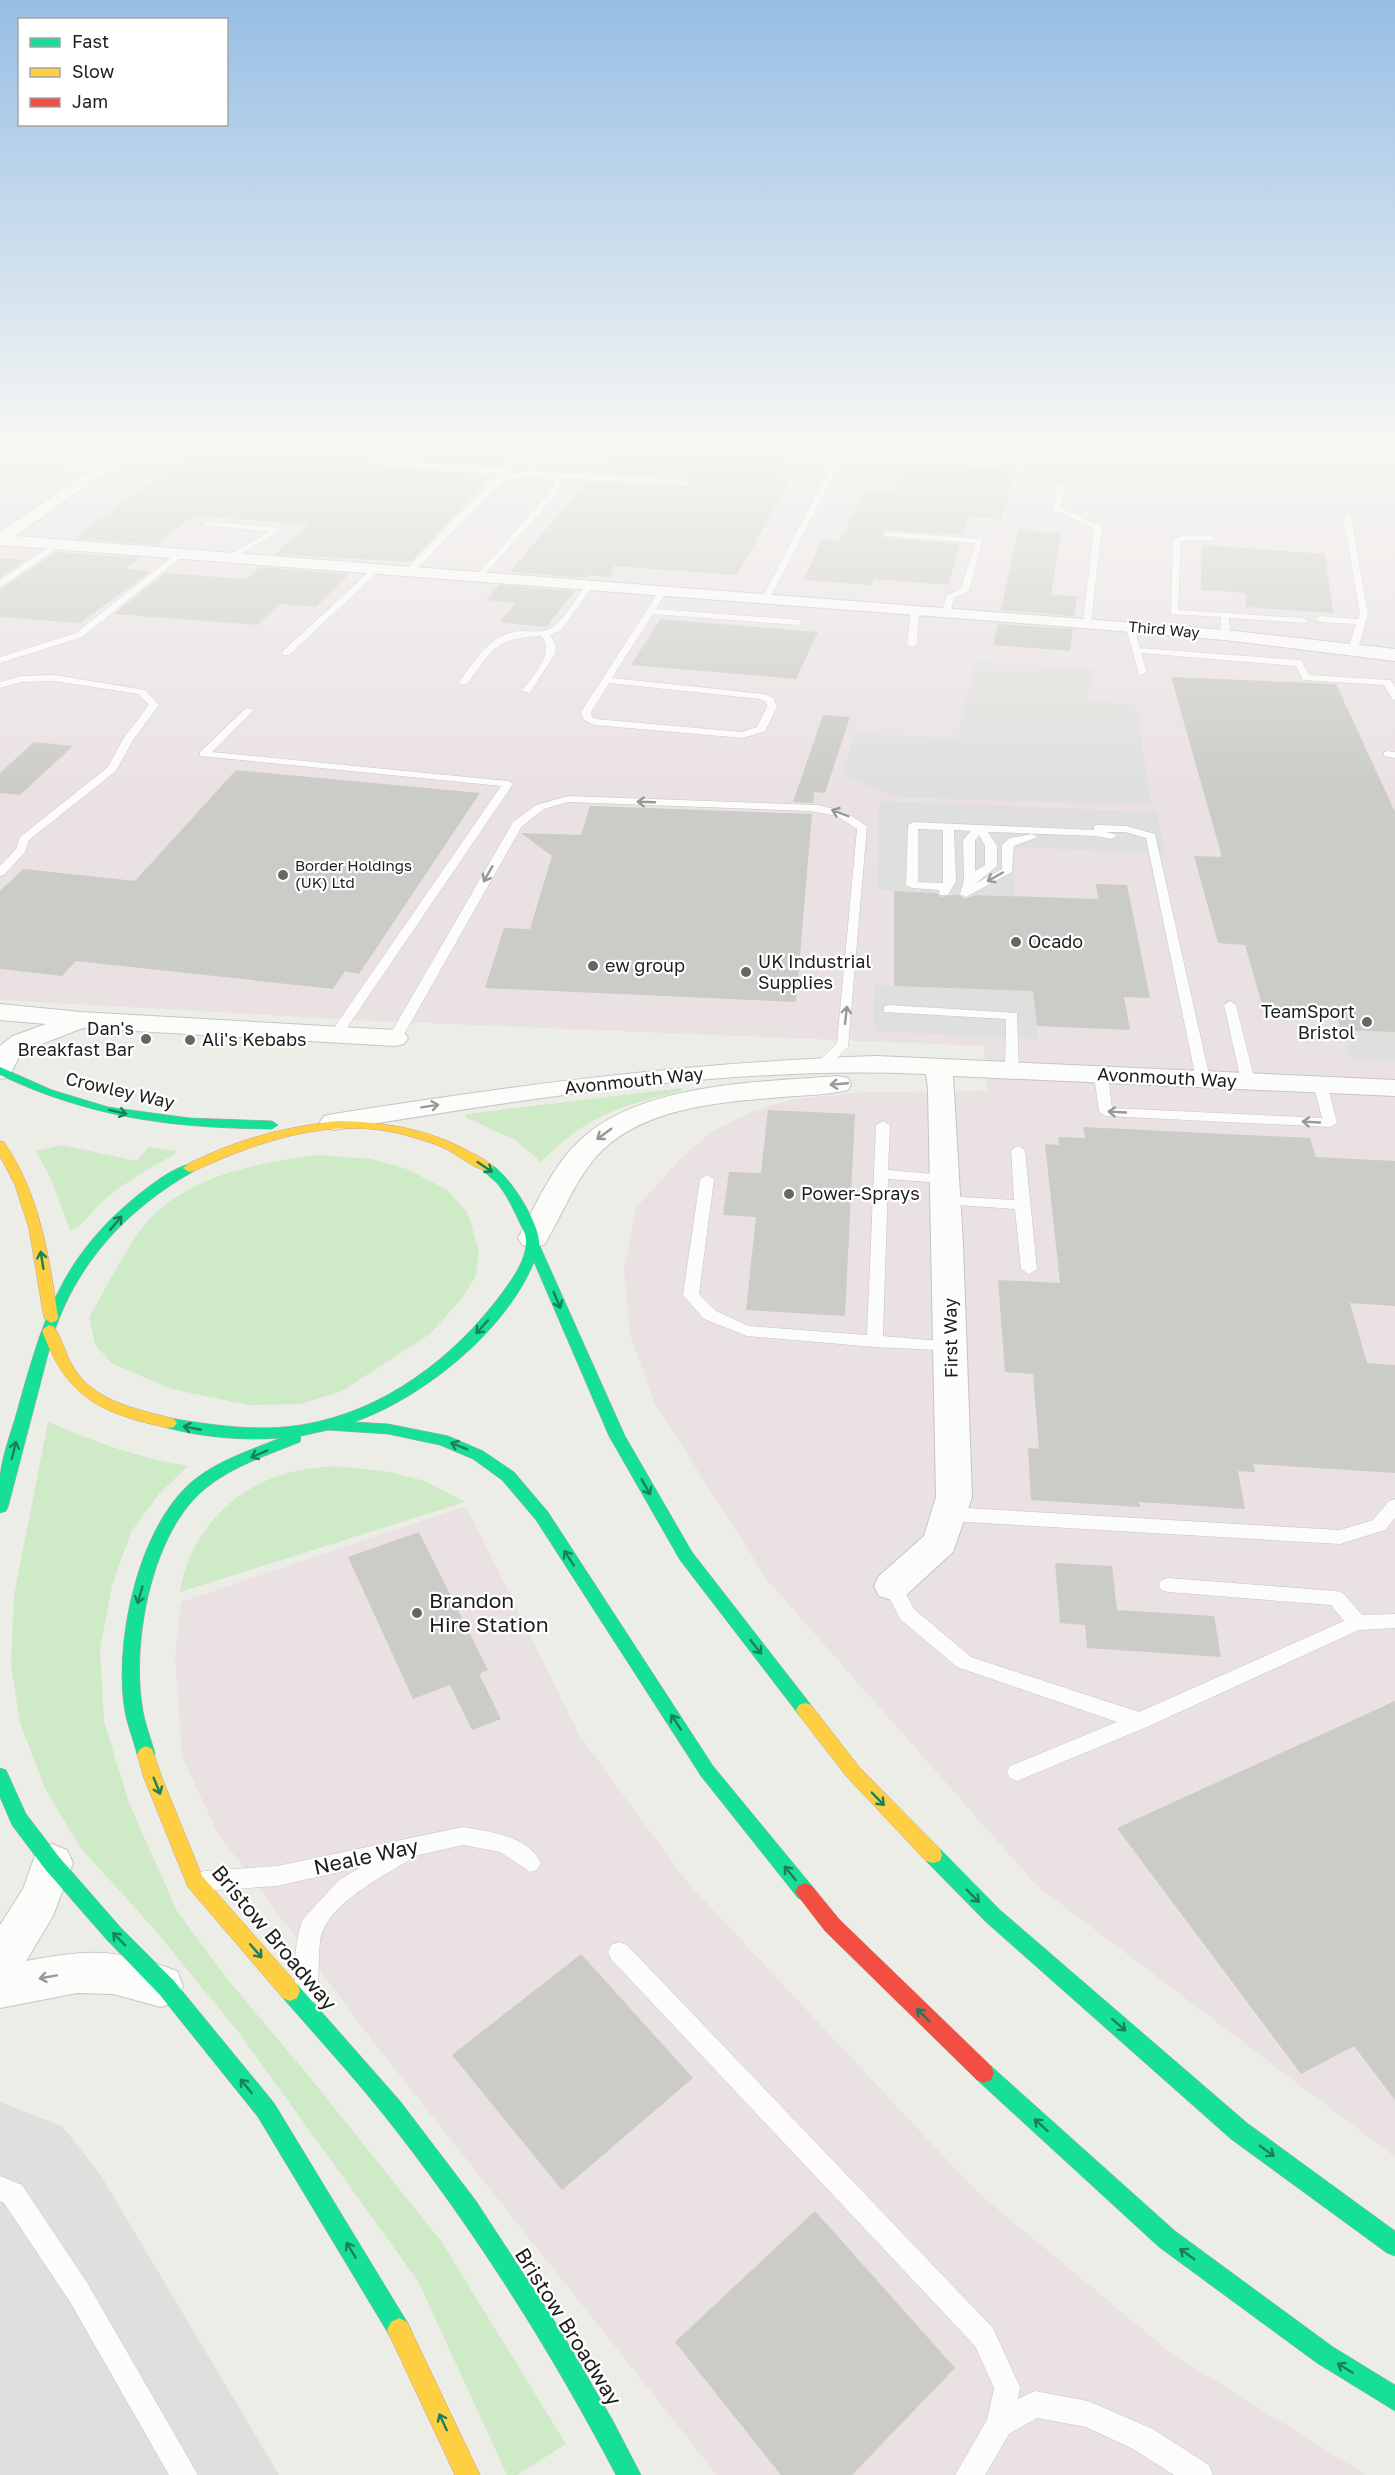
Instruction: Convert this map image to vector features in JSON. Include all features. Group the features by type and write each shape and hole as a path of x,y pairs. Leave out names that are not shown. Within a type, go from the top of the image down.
{"highway":[{"name":"Crowley Way","path":"0,1071 61,1097 144,1118 228,1125 320,1124"},
{"path":"0,1507 16,1440 50,1324 66,1288 123,1215 150,1191 219,1153 252,1139 320,1124 368,1124 420,1134 439,1141 478,1162 505,1184 518,1203 617,1436 686,1556 853,1772 993,1916 1239,2131 1395,2245"},
{"path":"0,1145 15,1168 39,1243 50,1324 58,1359 73,1380 104,1401 146,1417 192,1429 236,1434 313,1430 366,1413 393,1399 465,1346 502,1304 525,1267 534,1242"},
{"path":"331,1426 388,1429 443,1440 478,1455 508,1476 542,1516 707,1771 832,1925 964,2056 1167,2239 1325,2355 1395,2399"},
{"name":"Bristow Broadway","path":"313,1430 220,1471 190,1493 166,1525 151,1561 138,1605 133,1658 133,1705 153,1778 195,1881 406,2126 529,2297 616,2448 629,2475"},
{"path":"0,1776 19,1819 52,1863 114,1934 167,1988 266,2110 405,2339 468,2475"}],"street":[{"name":"Third Way","path":"237,558 1087,623 1225,635 1395,655"},
{"path":"0,1012 81,1020 395,1038"},
{"path":"0,1071 8,1053 22,1042 81,1020"},
{"name":"Avonmouth Way","path":"320,1124 541,1090 822,1065 876,1064 938,1069 1012,1070 1395,1088"},
{"name":"Avonmouth Way","path":"534,1242 558,1190 580,1158 596,1140 622,1123 656,1109 712,1097 891,1080 938,1069"},
{"name":"First Way","path":"892,1586 920,1564 940,1542 954,1497 942,1088 938,1069"},
{"path":"0,1961 31,1917 47,1885 52,1863"},
{"path":"0,1987 77,1972 113,1972 167,1988"}],"lane":[{"path":"0,584 38,558"},
{"path":"0,660 79,635 175,558"},
{"path":"410,572 423,558"},
{"path":"480,577 496,558"},
{"path":"766,598 787,558"},
{"path":"946,612 951,595 965,591 975,558"},
{"path":"1087,623 1094,558"},
{"path":"1176,558 1174,612 1303,621"},
{"path":"1353,649 1364,614 1354,558"},
{"path":"286,653 377,569"},
{"path":"464,682 495,643 507,636 544,634 558,628 590,585"},
{"path":"606,680 762,696 770,700 772,706 761,729 743,735 594,722 587,718 586,712 606,680 663,591"},
{"path":"912,644 915,610"},
{"path":"650,611 798,622"},
{"path":"1225,615 1225,635"},
{"path":"1320,619 1363,622"},
{"path":"1130,627 1142,673"},
{"path":"527,691 548,660 553,644 551,638 544,634"},
{"path":"1136,650 1299,663 1306,678 1388,682 1395,697"},
{"path":"0,685 21,679 55,678 141,692 154,705 149,715 126,741 119,760 112,769 24,839 21,850 0,873"},
{"path":"249,710 204,754 508,784 335,1035"},
{"path":"395,1038 517,824 529,811 550,802 568,800 800,807 838,812 849,816 863,828 843,1044 822,1065"},
{"path":"948,826 950,880 945,890 912,885 913,825 948,826 980,827 1096,833 1111,836 1151,836"},
{"path":"1111,836 1099,840 1023,837 1014,840 1008,845 1008,870 966,894 970,880 969,840 980,827 1010,825 1126,829 1151,836"},
{"path":"970,880 991,867 991,846 980,827"},
{"path":"1151,836 1203,1079"},
{"path":"1230,1005 1248,1081"},
{"path":"889,1009 1012,1016 1012,1070"},
{"path":"1101,1075 1106,1112 1330,1123 1320,1084"},
{"path":"875,1342 883,1125"},
{"path":"1018,1150 1029,1269"},
{"path":"881,1174 944,1190 1022,1205"},
{"path":"707,1179 691,1295 710,1315 747,1331 951,1347"},
{"path":"949,1514 1340,1537 1378,1525 1395,1506"},
{"path":"1168,1585 1336,1598 1357,1623"},
{"path":"892,1586 907,1614 964,1662 1140,1721"},
{"path":"1017,1772 1140,1721 1357,1623 1395,1621"},
{"name":"Neale Way","path":"195,1881 277,1876 463,1836 505,1844 530,1863"},
{"path":"308,2012 306,1969 310,1926 347,1887 411,1847"},
{"path":"619,1952 984,2337 1007,2387 1000,2425 969,2475"},
{"path":"0,2188 13,2194 79,2293 184,2475"},
{"path":"1000,2425 1035,2404 1088,2414 1143,2439 1199,2475"},
{"path":"616,2448 651,2475"}],"shaded area":[{"path":"0,558 1395,558 1395,2157 1037,1886 768,1581 654,1402 630,1334 624,1270 636,1208 680,1159 713,1131 755,1110 795,1099 865,1092 987,1091 984,1046 375,1021 0,1000"},
{"path":"975,661 1095,670 1085,700 1136,705 1151,805 893,797 842,773 855,734 958,738"},
{"path":"879,801 1157,812 1166,854 1014,847 1015,896 877,890"},
{"path":"874,985 1033,991 1038,1039 873,1031"},
{"path":"1341,1030 1395,1032 1395,1061 1351,1059"},
{"path":"466,1506 580,1736 687,1882 976,2191 1171,2353 1366,2475 717,2475 374,2043 217,1832 182,1756 175,1656 181,1602"},
{"path":"0,2102 62,2126 100,2174 279,2475 0,2475"}],"green space":[{"path":"681,1088 682,1091 622,1107 589,1123 557,1146 541,1162 515,1140 465,1117 467,1114"},
{"path":"62,1145 136,1161 149,1147 176,1151 174,1155 138,1175 113,1193 80,1225 70,1230 51,1179 36,1151"},
{"path":"317,1155 371,1159 407,1169 447,1190 467,1212 479,1250 476,1276 463,1297 430,1334 342,1391 300,1404 249,1405 171,1389 111,1363 95,1344 89,1317 146,1223 182,1193 203,1182 248,1167"},
{"path":"48,1422 152,1459 188,1466 159,1494 131,1532 112,1586 100,1649 104,1721 129,1803 177,1911 228,1980 441,2241 566,2444 517,2475 507,2475 418,2281 239,2033 155,1930 79,1846 45,1788 20,1723 11,1665 14,1595"},
{"path":"333,1466 384,1471 425,1481 465,1502 180,1592 193,1551 204,1532 234,1500 271,1479 297,1471"}],"building":[{"path":"0,558 25,560 0,577"},
{"path":"46,558 138,558 126,568 150,572 80,623 0,617 0,589"},
{"path":"352,558 414,558 411,562"},
{"path":"521,558 746,558 737,575 613,566 612,577 588,575 585,578 510,572"},
{"path":"814,558 956,558 948,585 874,579 871,585 804,580"},
{"path":"1012,558 1057,558 1051,595 1077,596 1074,616 1001,610"},
{"path":"1202,558 1326,558 1333,613 1246,607 1246,593 1201,590"},
{"path":"260,567 349,574 316,607 279,604 258,625 114,614 165,573 247,579"},
{"path":"499,585 575,591 546,627 499,622 516,603 487,600"},
{"path":"660,619 818,632 796,679 631,665"},
{"path":"998,624 1073,629 1070,651 993,645"},
{"path":"1171,677 1336,684 1395,812 1395,1032 1341,1030 1336,1012 1263,1008 1245,945 1218,943 1194,856 1222,857"},
{"path":"823,715 850,717 825,793 814,792 813,803 793,802"},
{"path":"34,742 73,746 20,795 0,793 0,773"},
{"name":"Border Holdings (UK) Ltd","path":"236,770 480,793 359,974 345,971 333,989 76,961 62,976 0,969 0,891 23,869 135,881"},
{"path":"590,806 812,814 796,1002 485,988 504,928 530,929 552,856 521,833 581,835"},
{"name":"Ocado","path":"1096,884 1127,885 1150,998 1124,997 1130,1030 1037,1026 1033,991 894,986 894,891 937,893 940,897 958,894 965,899 975,895 1098,899"},
{"name":"Power-Sprays","path":"768,1110 855,1114 845,1316 746,1310 756,1217 723,1215 729,1172 761,1173"},
{"path":"1083,1127 1310,1138 1316,1157 1395,1161 1395,1306 1350,1303 1367,1363 1395,1365 1395,1473 1253,1464 1255,1472 1238,1471 1245,1509 1139,1502 1140,1507 1031,1500 1028,1448 1039,1449 1033,1374 1005,1372 998,1280 1060,1283 1045,1144 1059,1145 1058,1137 1085,1138"},
{"name":"Brandon Hire Station","path":"419,1532 488,1670 479,1674 501,1719 472,1730 450,1685 413,1699 348,1557"},
{"path":"1055,1563 1112,1566 1117,1610 1214,1616 1221,1657 1087,1648 1085,1625 1060,1623"},
{"path":"1395,1701 1395,2100 1354,2046 1301,2074 1117,1828"},
{"path":"581,1954 693,2078 562,2190 452,2055"},
{"path":"815,2211 955,2368 852,2475 781,2475 675,2342"}],"traffic: fast":[{"path":"0,1071 48,1093 108,1110 189,1122 272,1125"},
{"path":"169,1423 237,1433 269,1434 330,1425 390,1400 442,1366 472,1340 509,1294 526,1267 532,1248 533,1238 514,1199 503,1182 487,1167"},
{"path":"0,1507 45,1339 54,1313 69,1283 96,1244 112,1226 149,1193 189,1168"},
{"path":"534,1246 617,1436 686,1556 805,1710"},
{"path":"331,1426 388,1429 443,1440 478,1455 508,1476 542,1516 707,1771 805,1892"},
{"path":"146,1754 133,1705 132,1652 135,1623 142,1593 161,1537 190,1493 213,1475 295,1438"},
{"path":"0,1776 19,1819 52,1863 114,1934 167,1988 266,2110 399,2330"},
{"path":"933,1855 993,1916 1239,2131 1395,2245"},
{"path":"290,1991 392,2109 468,2209 553,2339 629,2475"},
{"path":"984,2073 1167,2239 1325,2355 1395,2399"}],"traffic: slow":[{"path":"189,1168 226,1151 263,1138 301,1129 338,1125 376,1126 413,1133 450,1146 487,1167"},
{"path":"0,1145 12,1165 29,1207 40,1250 51,1318"},
{"path":"49,1330 66,1369 93,1396 127,1413 169,1423"},
{"path":"805,1710 853,1772 933,1855"},
{"path":"146,1754 153,1778 195,1881 290,1991"},
{"path":"399,2330 468,2475"}],"traffic: jam":[{"path":"805,1892 832,1925 984,2073"}],"place":[{"name":"Border Holdings (UK) Ltd","path":"283,875"},
{"name":"Ocado","path":"1016,942"},
{"name":"ew group","path":"593,966"},
{"name":"UK Industrial Supplies","path":"746,972"},
{"name":"TeamSport Bristol","path":"1367,1022"},
{"name":"Dan's Breakfast Bar","path":"146,1039"},
{"name":"Ali's Kebabs","path":"190,1040"},
{"name":"Power-Sprays","path":"789,1194"},
{"name":"Brandon Hire Station","path":"417,1613"}]}
